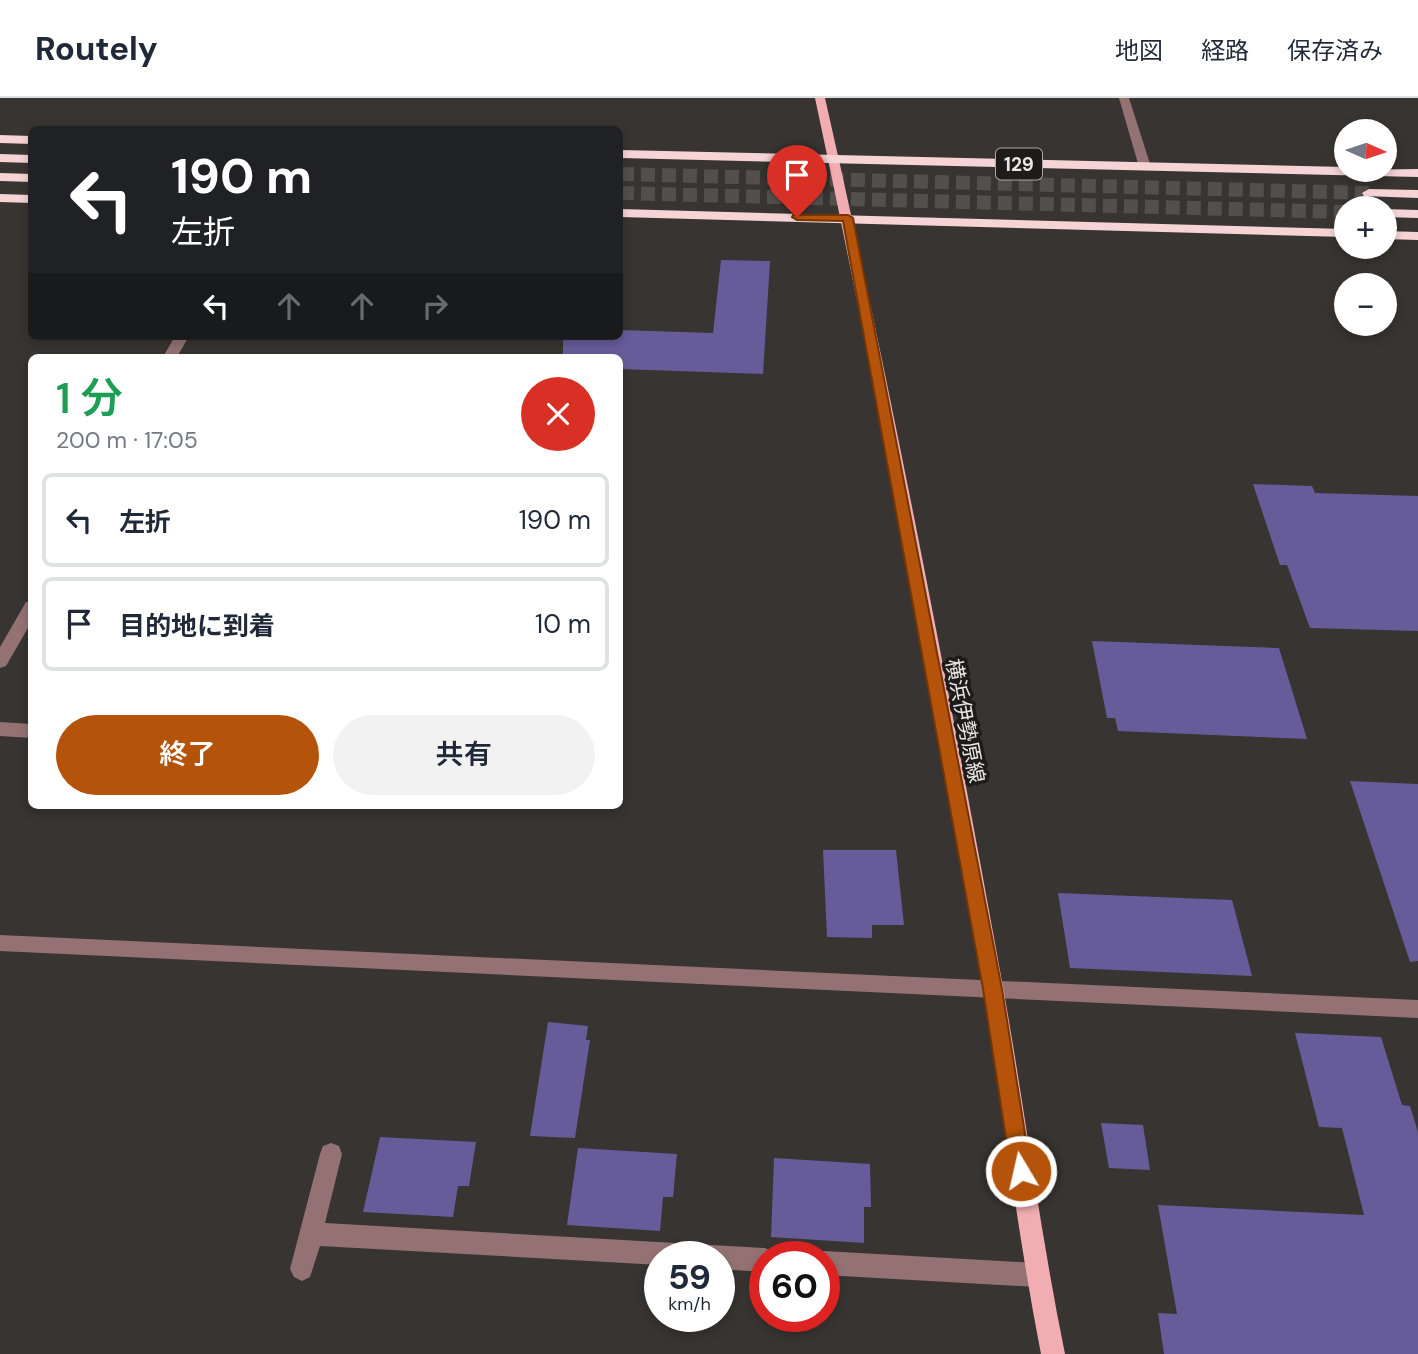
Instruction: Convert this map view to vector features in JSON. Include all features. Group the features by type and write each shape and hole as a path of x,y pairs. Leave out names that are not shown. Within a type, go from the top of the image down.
{"highway":[{"path":"0,139 28,140"},
{"name":"129","path":"623,154 1418,173"},
{"path":"0,158 28,159"},
{"path":"0,177 28,178"},
{"path":"1369,193 1418,194"},
{"path":"0,198 28,199"},
{"path":"623,213 1334,233"},
{"path":"1397,213 1418,214"},
{"path":"1397,235 1418,236"}],"main road":[{"name":"横浜伊勢原線","path":"820,98 848,218 993,989 1037,1275 1053,1354"}],"street":[{"path":"1124,98 1145,167"},
{"path":"0,662 28,613"},
{"path":"0,729 28,731"},
{"path":"0,943 1418,1009"},
{"path":"302,1269 331,1154"},
{"path":"311,1234 644,1252"},
{"path":"840,1264 1037,1275"}],"building":[{"path":"721,260 770,261 763,374 623,369 623,354 563,354 563,340 623,340 623,330 713,333"},
{"path":"1253,484 1312,486 1315,493 1418,496 1418,631 1310,628 1287,565 1280,565"},
{"path":"1092,641 1279,648 1307,739 1118,731 1115,718 1107,718"},
{"path":"1350,781 1418,784 1418,961 1410,962"},
{"path":"823,850 896,850 904,925 872,925 872,938 827,937"},
{"path":"1058,893 1232,900 1252,976 1070,968"},
{"path":"548,1022 588,1026 586,1040 590,1040 575,1138 530,1136"},
{"path":"1295,1033 1381,1037 1402,1105 1410,1106 1418,1132 1418,1354 1164,1354 1158,1313 1177,1314 1158,1205 1364,1215 1342,1128 1319,1127"},
{"path":"1101,1123 1143,1125 1150,1170 1109,1168"},
{"path":"380,1137 476,1142 469,1186 458,1186 453,1217 363,1212"},
{"path":"578,1148 677,1154 673,1197 663,1197 660,1231 567,1225"},
{"path":"774,1158 870,1164 871,1207 864,1207 864,1243 771,1237"}],"tunnel":[{"path":"623,174 1369,193"},
{"path":"623,193 1334,212"}],"route":[{"path":"797,217 848,218 993,989 1021,1171"}]}
